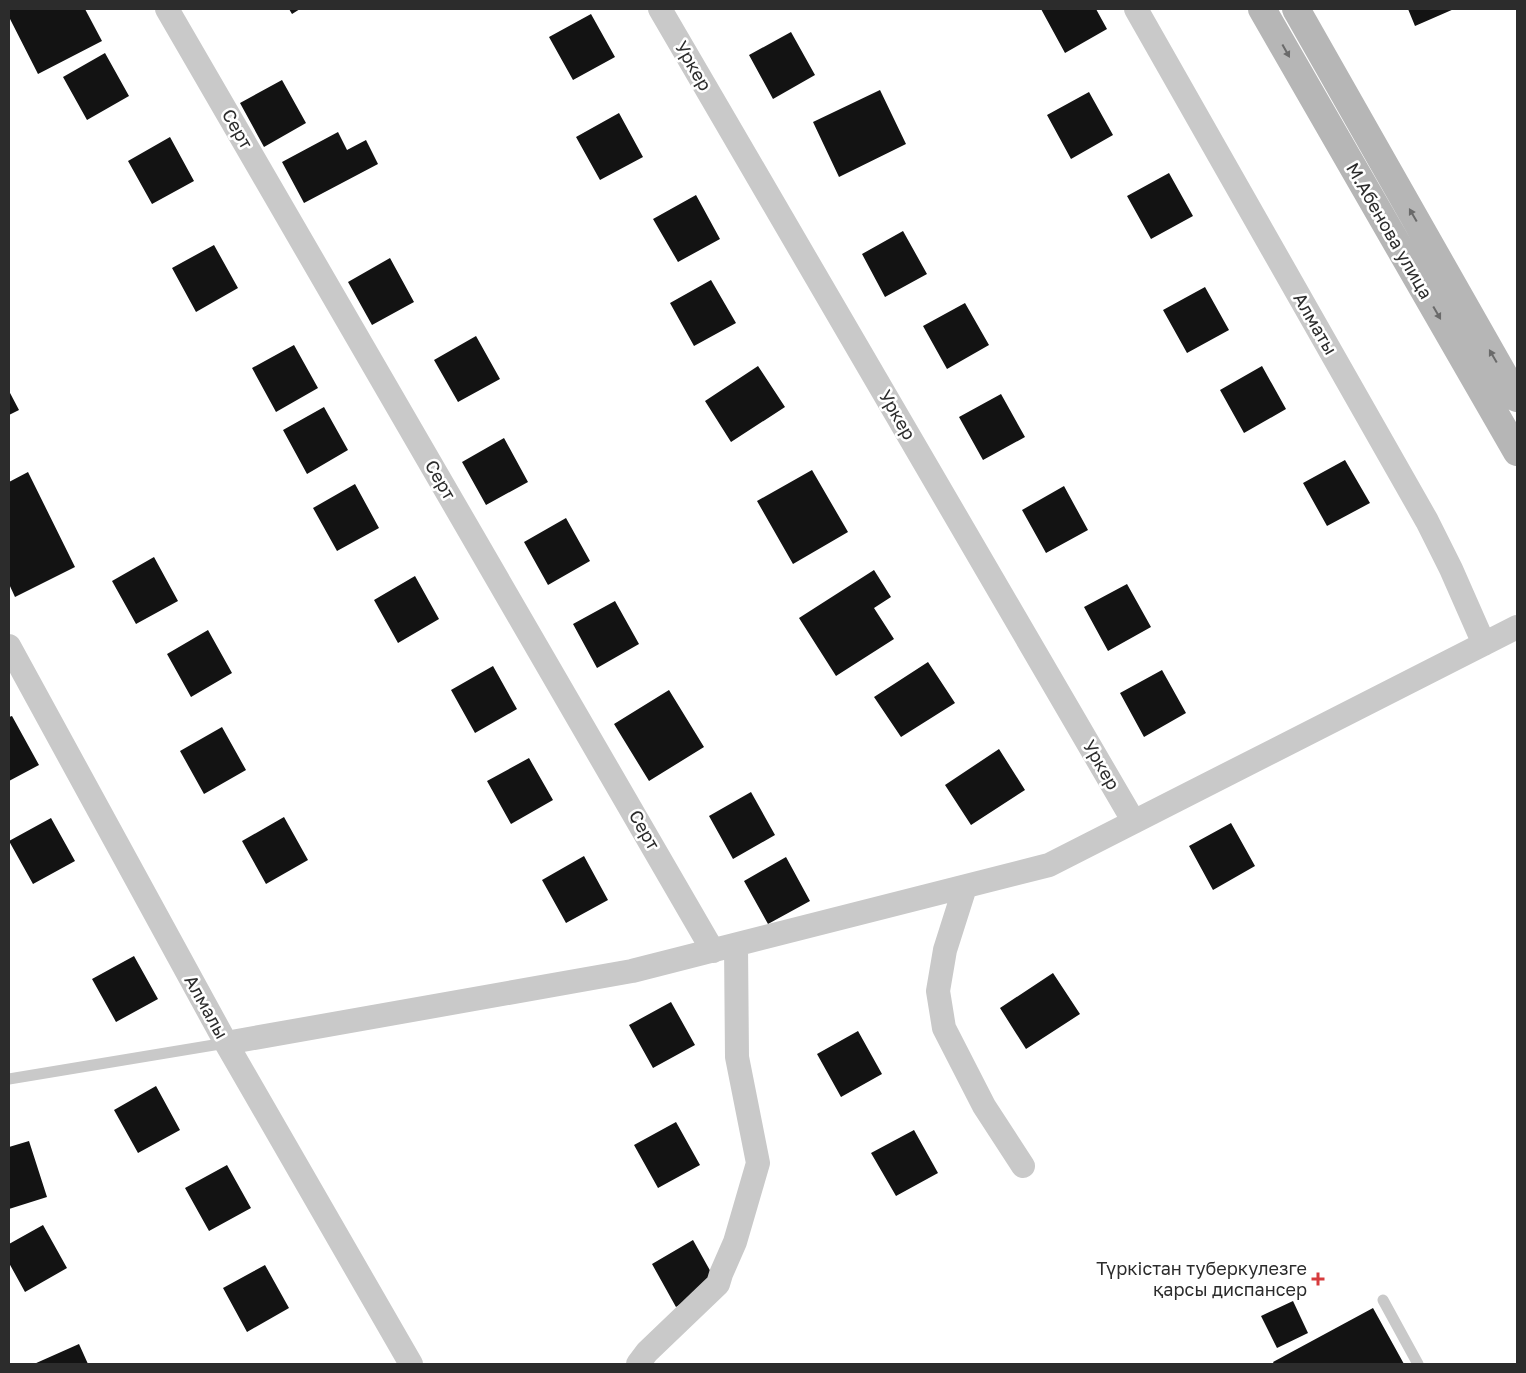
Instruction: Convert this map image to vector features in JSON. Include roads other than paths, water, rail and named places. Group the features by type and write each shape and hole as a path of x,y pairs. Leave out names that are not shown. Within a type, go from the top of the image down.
{"main road":[{"name":"М.Абенова улица","path":"1262,9 1517,452"},
{"name":"М.Абенова улица","path":"1296,9 1517,398"}],"street":[{"name":"Серт","path":"167,9 725,948"},
{"name":"Уркер","path":"660,9 1134,822"},
{"name":"Алматы","path":"1136,9 1427,521 1484,644"},
{"path":"226,1043 632,971 1049,865 1517,627"},
{"name":"Алмалы","path":"9,646 226,1043 411,1364"},
{"path":"965,887 946,950 938,991 944,1028 984,1106 1023,1166"},
{"path":"638,1364 647,1352 718,1284 735,1242 758,1163 737,1057 725,948"}],"lane":[{"path":"9,1080 226,1043"},
{"path":"1383,1300 1418,1364"}],"place":[{"name":"Түркістан туберкулезге қарсы диспансер","path":"1318,1279"}]}
